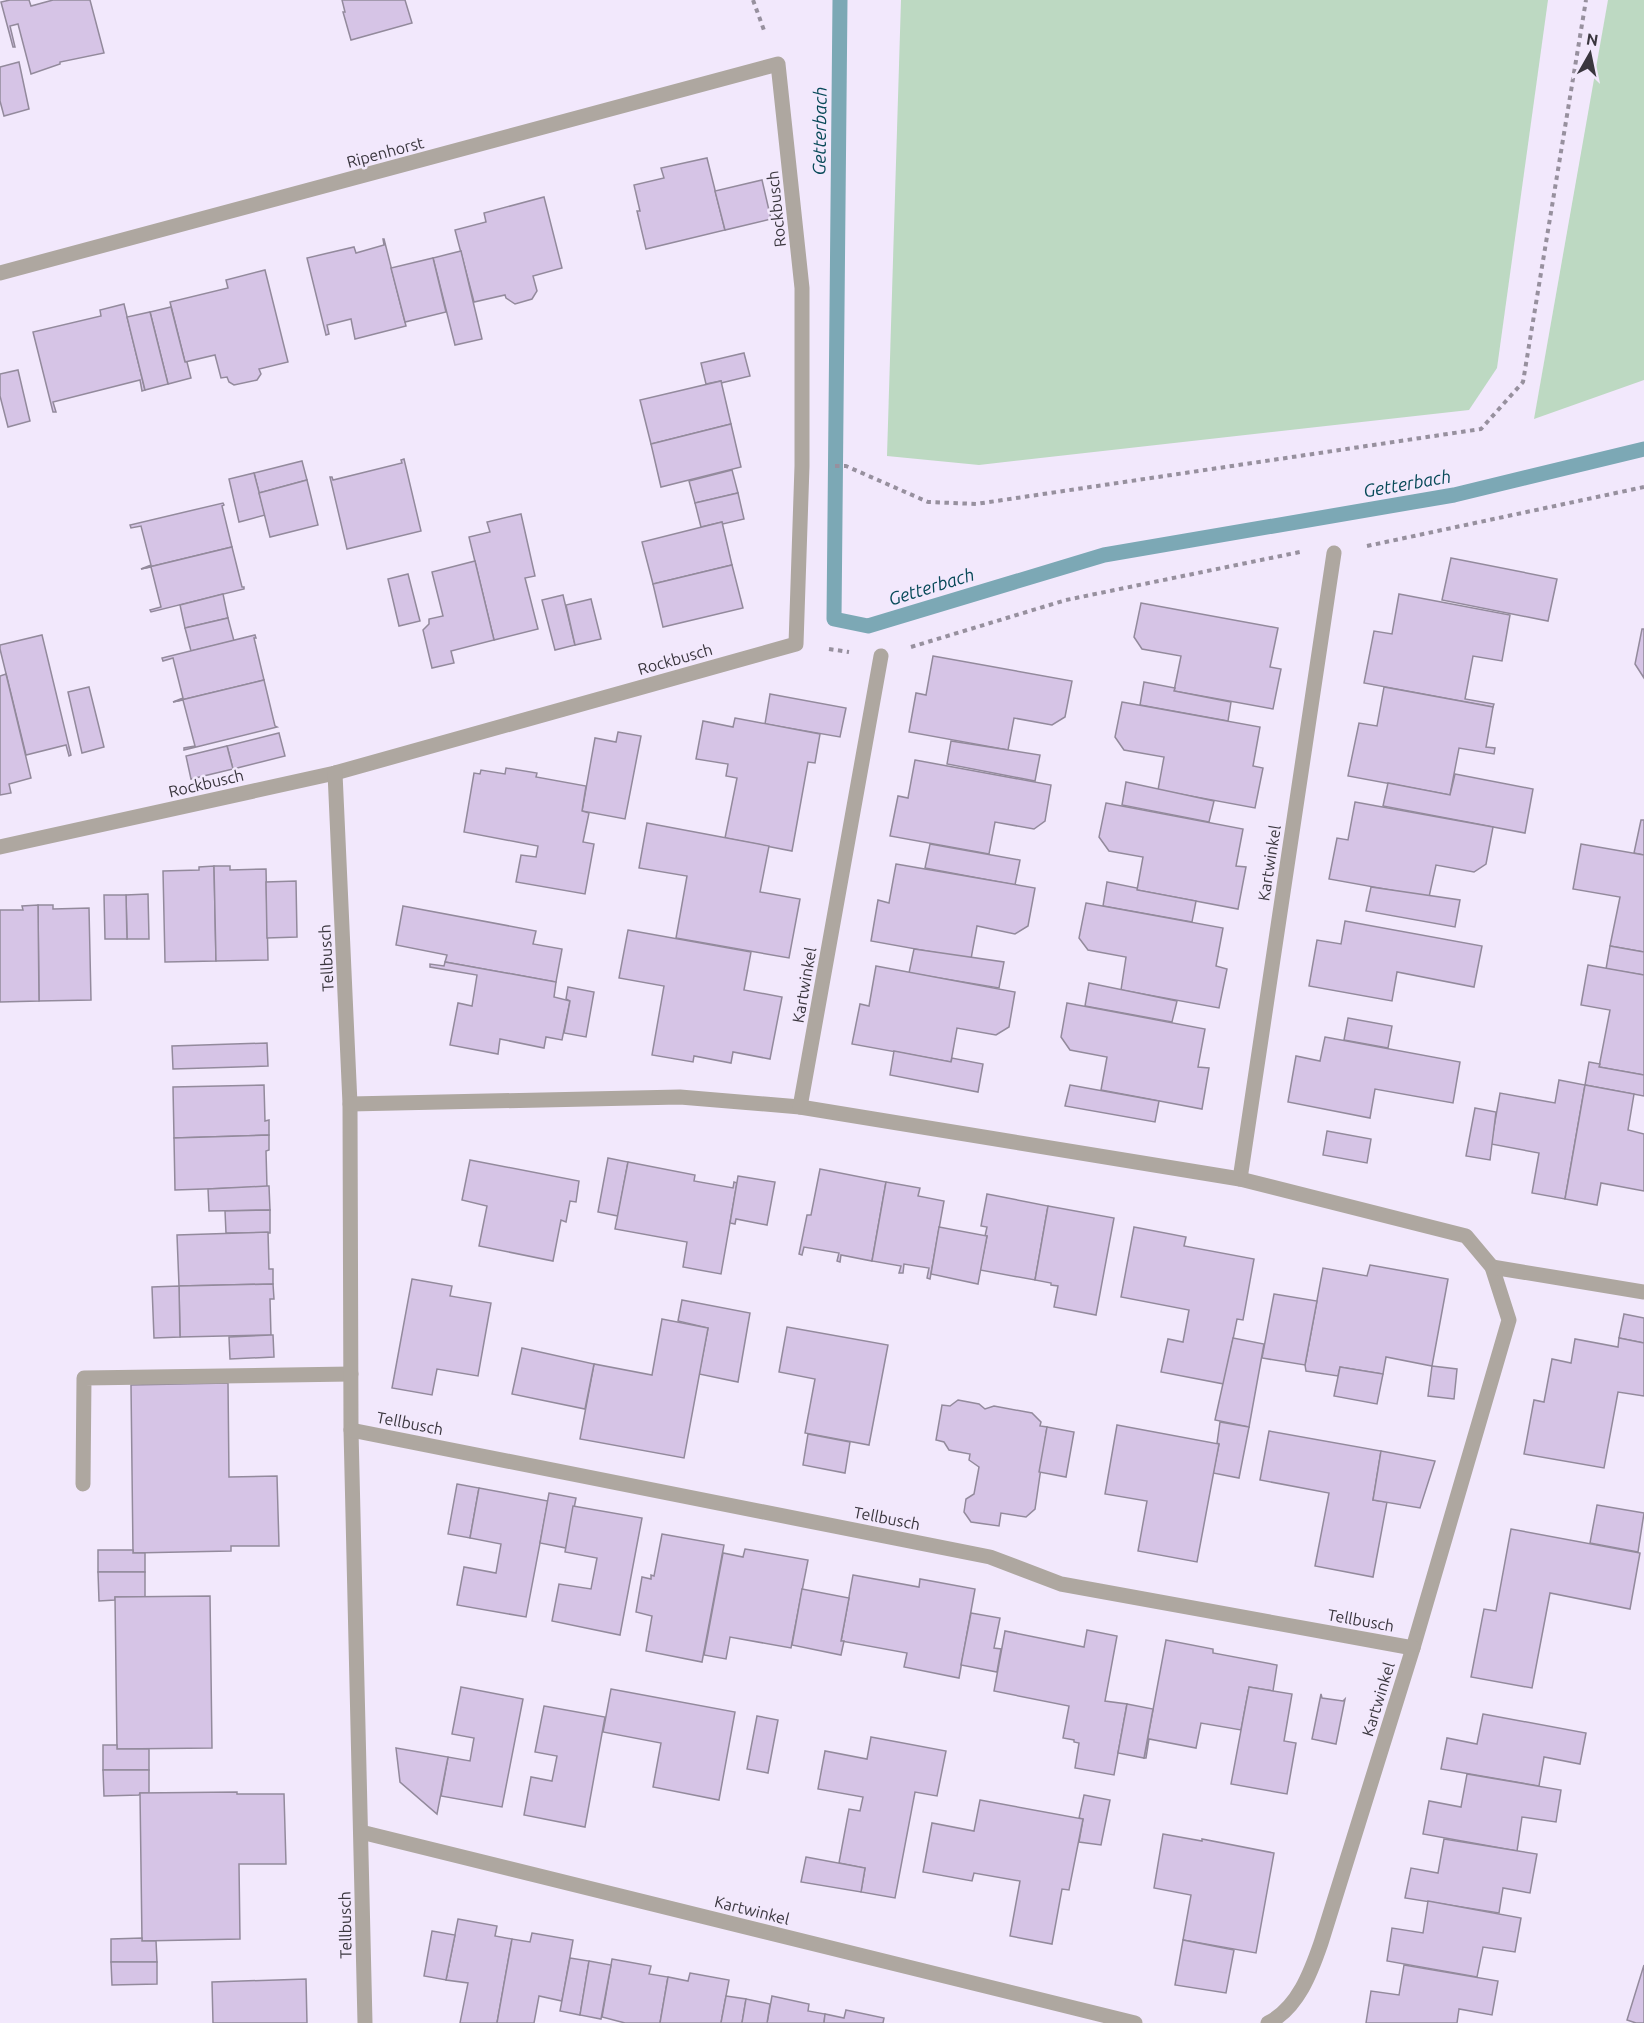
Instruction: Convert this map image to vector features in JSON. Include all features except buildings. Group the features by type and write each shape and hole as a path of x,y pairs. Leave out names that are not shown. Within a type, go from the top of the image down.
{"street":[{"name":"Ripenhorst","path":"0,273 778,64"},
{"name":"Rockbusch","path":"0,848 335,773 796,644 802,466 802,288 778,64"},
{"name":"Kartwinkel","path":"1240,1179 1334,553"},
{"name":"Kartwinkel","path":"800,1107 881,656"},
{"name":"Tellbusch","path":"335,773 350,1104 351,1430 365,2023"},
{"name":"Kartwinkel","path":"350,1104 680,1097 800,1107 1240,1179 1466,1236 1492,1267 1509,1320 1413,1648 1325,1932 1310,1975 1293,2002 1268,2023"},
{"path":"1492,1267 1644,1292"},
{"path":"83,1484 84,1378 351,1374"},
{"name":"Tellbusch","path":"351,1430 990,1557 1061,1584 1413,1648"},
{"name":"Kartwinkel","path":"361,1832 1135,2023"}],"path":[{"path":"846,466 928,502 976,504 1481,429 1523,382 1586,0"},
{"path":"796,644 881,656 1066,600 1296,552 1334,553 1644,487"}],"green space":[{"path":"901,0 1548,0 1497,368 1469,410 979,465 887,456"},
{"path":"1608,0 1644,0 1644,380 1534,419"}],"waterway":[{"name":"Getterbach","path":"840,0 834,619 868,626 1104,555 1454,495 1644,449"}]}
